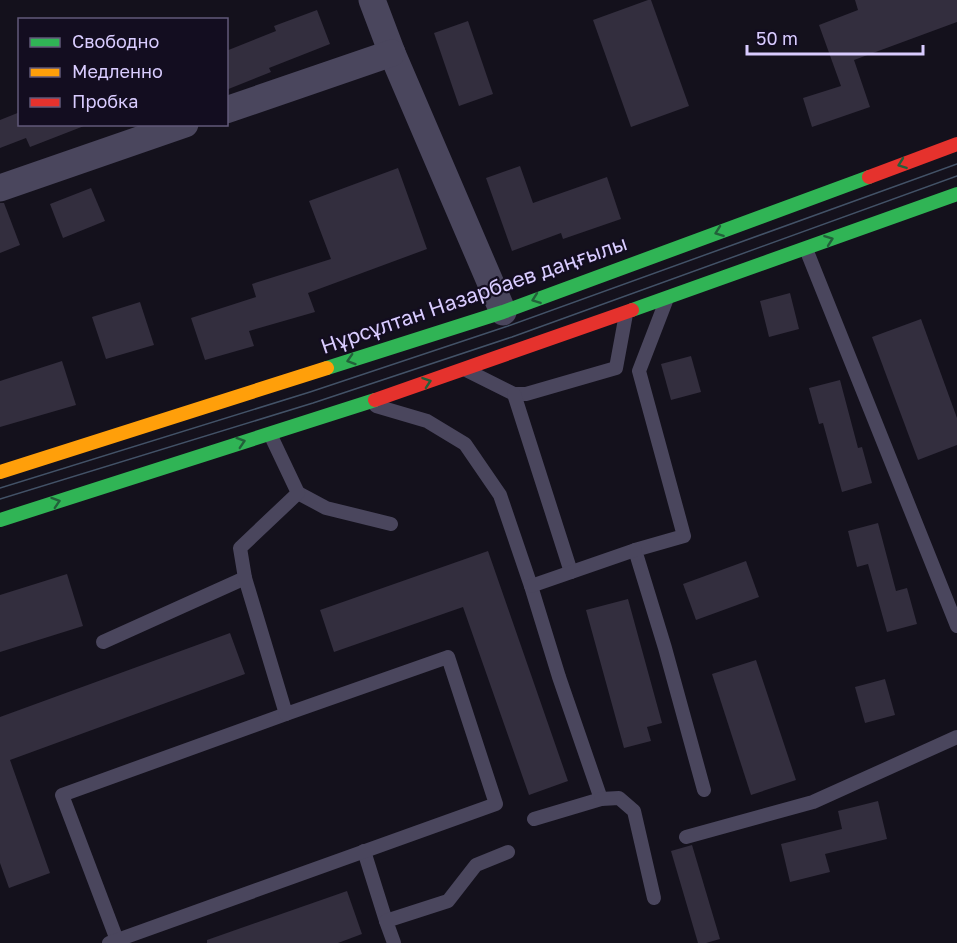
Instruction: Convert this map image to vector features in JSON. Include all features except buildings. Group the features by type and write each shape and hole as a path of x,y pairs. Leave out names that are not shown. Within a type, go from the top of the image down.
{"main road":[{"name":"Нұрсұлтан Назарбаев даңғылы","path":"0,472 503,312 957,144"},
{"path":"0,520 366,403 957,194"}],"street":[{"path":"372,0 392,53 503,312"},
{"path":"228,109 392,53"},
{"path":"0,188 179,126"}],"lane":[{"path":"806,249 957,626"},
{"path":"531,586 634,550 684,536 639,371 667,298"},
{"path":"616,368 626,312"},
{"path":"463,369 514,394 526,394 616,368 639,371"},
{"path":"514,394 571,572"},
{"path":"366,403 427,421 465,444 500,495 559,677 602,799"},
{"path":"270,433 298,492 326,508 391,524"},
{"path":"286,714 245,578 240,548 298,492"},
{"path":"634,550 668,659 704,790"},
{"path":"103,642 245,578"},
{"path":"448,657 496,804 364,851 113,942 63,795 448,657"},
{"path":"686,837 813,802 957,737"},
{"path":"534,819 602,799 620,798 634,811 654,898"},
{"path":"364,851 394,943"},
{"path":"386,921 448,901 476,865 508,852"}],"tram line":[{"path":"0,488 310,392 508,326 957,164"},
{"path":"0,499 313,403 512,337 957,176"}],"traffic: fast":[{"path":"327,368 503,312 869,177"},
{"path":"632,310 957,194"},
{"path":"0,520 375,400"}],"traffic: slow":[{"path":"0,472 327,368"}],"traffic: jam":[{"path":"869,177 957,144"},
{"path":"375,400 632,310"}]}
